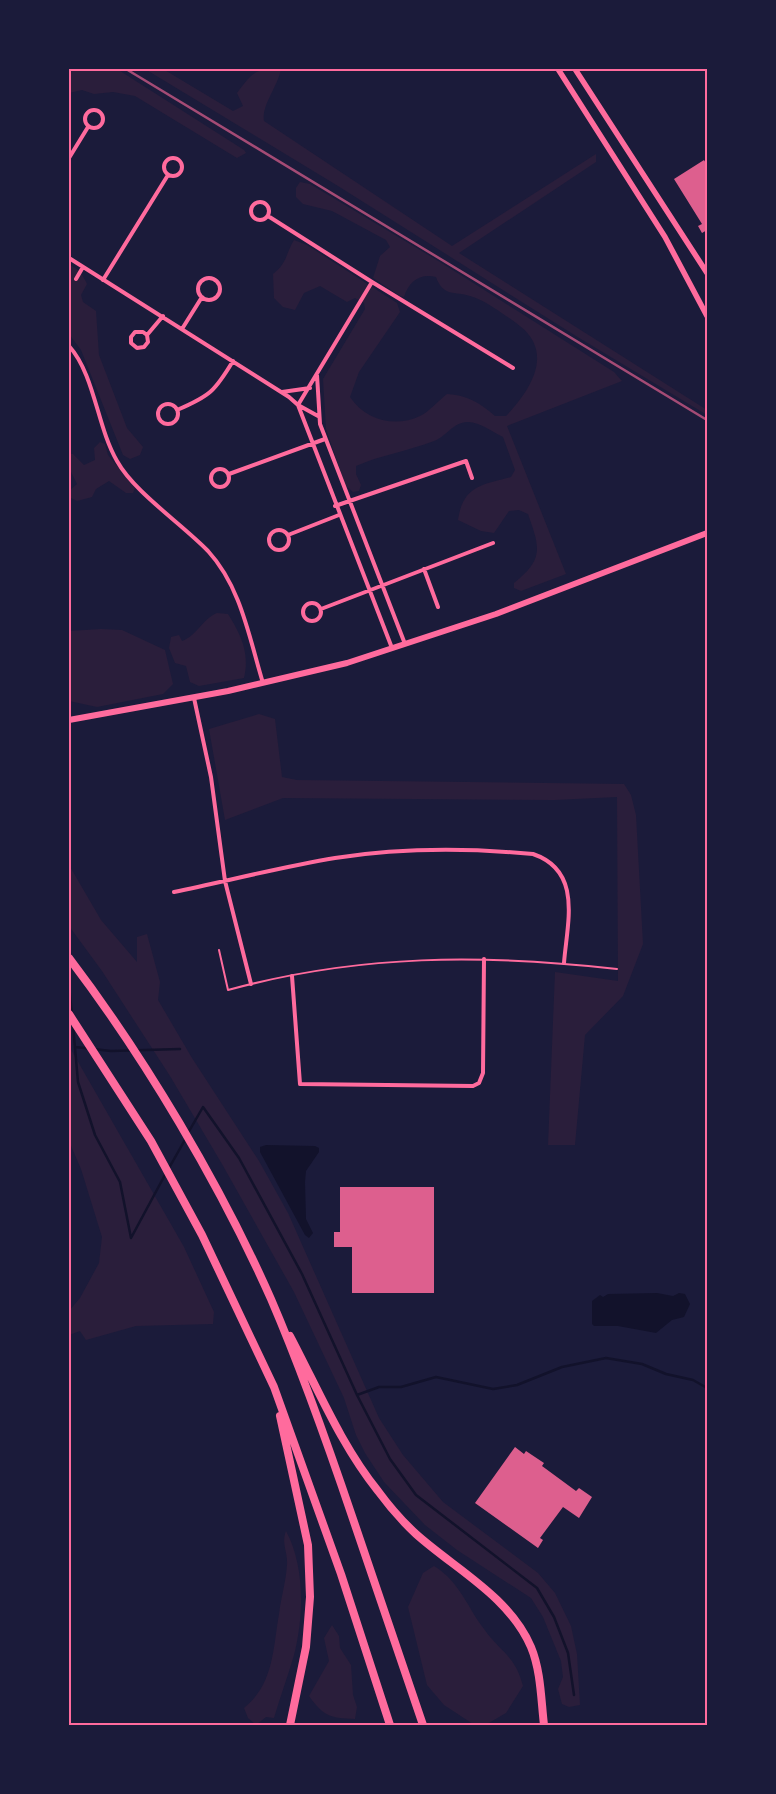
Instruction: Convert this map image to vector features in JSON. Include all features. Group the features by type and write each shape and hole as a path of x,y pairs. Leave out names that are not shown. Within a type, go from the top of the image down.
{"highway":[{"path":"69,953 188,1140 235,1226 341,1436 361,1469 415,1533 502,1604 523,1632 535,1661 544,1725"},
{"path":"69,958 86,981"},
{"path":"69,1014 151,1141 202,1235 274,1387 341,1574 350,1610 390,1725"},
{"path":"271,1299 324,1432 422,1725"},
{"path":"274,1387 308,1545 310,1597 306,1647 290,1725"}],"main road":[{"path":"558,69 661,229 707,316"},
{"path":"575,69 707,273"},
{"path":"69,720 263,684 346,663 496,614 707,533"}],"street":[{"path":"93,110 99,112 103,117 101,125 95,128 88,127 84,122 85,115 93,110"},
{"path":"69,158 88,127"},
{"path":"171,158 178,159 182,167 180,172 175,176 168,175 164,170 164,163 171,158"},
{"path":"103,280 168,175"},
{"path":"258,202 265,203 269,208 268,216 263,220 256,219 251,211 253,205 258,202"},
{"path":"268,216 513,368"},
{"path":"69,258 164,316 282,392 298,405 318,416"},
{"path":"76,279 83,267"},
{"path":"208,278 218,282 220,289 216,297 209,300 202,297 198,290 202,281 208,278"},
{"path":"298,405 310,388 372,282"},
{"path":"182,329 202,297"},
{"path":"147,336 143,332 135,332 131,337 132,343 137,348 143,348 148,342 147,336 164,316"},
{"path":"69,346 81,363 112,451 121,468 208,551 226,575 239,602 263,684"},
{"path":"178,410 209,395 220,382 233,360"},
{"path":"317,375 318,416 325,439 405,644"},
{"path":"282,392 310,388"},
{"path":"165,405 173,405 178,410 177,418 172,423 164,423 159,418 160,410 165,405"},
{"path":"298,405 335,506 392,649"},
{"path":"229,474 325,439"},
{"path":"335,506 348,500 402,485 466,462 472,478"},
{"path":"217,468 225,469 229,474 228,482 224,486 214,485 211,480 212,472 217,468"},
{"path":"288,535 339,515"},
{"path":"279,530 288,535 289,542 285,548 278,550 271,547 268,540 271,533 279,530"},
{"path":"321,609 493,543"},
{"path":"424,569 438,607"},
{"path":"309,604 316,604 321,609 321,615 317,620 308,621 304,616 304,608 309,604"},
{"path":"194,698 211,777 225,881 251,984"},
{"path":"174,892 311,863 375,853 406,851 533,854 542,857 558,870 569,892 570,905 564,963"},
{"path":"292,976 300,1084 473,1086 479,1083 483,1073 484,959"}],"lane":[{"path":"219,950 228,990 360,964 400,960 484,959 564,963 617,969"}],"shaded area":[{"path":"69,69 117,69 246,153 237,158 135,96 113,92 94,94 82,90 69,93"},
{"path":"145,69 163,69 233,111 243,106 237,93 251,76 259,71 281,69 267,102 264,121 452,246 596,154 596,162 459,253 707,410 707,415 576,336 338,186"},
{"path":"300,182 310,184 440,262 614,372 622,381 507,426 566,574 521,591 514,588 514,583 531,567 537,552 537,544 528,514 519,510 509,511 494,533 481,531 458,520 460,509 469,494 482,485 511,477 515,470 503,437 481,425 471,422 462,423 453,427 434,441 356,466 356,474 361,485 359,491 353,492 345,485 326,429 323,379 365,309 364,303 355,298 347,302 320,286 304,293 295,310 283,307 274,298 273,274 284,262 294,240 307,245 397,303 400,312 359,372 350,397 356,405 372,416 381,420 410,420 423,414 447,394 461,396 473,401 495,416 506,416 530,384 537,365 537,355 533,341 519,325 479,299 450,292 442,288 436,277 420,277 412,283 404,297 373,278 380,256 390,247 386,240 332,211 303,204 296,197 296,188"},
{"path":"69,265 80,272 87,284 81,295 83,302 96,311 99,355 127,428 143,447 140,455 130,459 123,455 81,350 69,334"},
{"path":"100,442 105,444 108,455 135,488 133,493 126,493 109,481 96,489 92,497 77,501 69,497 69,491 77,484 69,468 69,454 73,454 84,465 95,460 94,448"},
{"path":"217,613 228,614 237,629 245,652 246,669 244,678 199,686 190,682 186,666 175,663 169,648 171,637 179,635 182,641 187,639 207,619"},
{"path":"122,630 165,650 173,684 163,694 97,707 69,701 69,631"},
{"path":"259,714 275,719 282,777 297,780 624,784 631,795 636,815 643,944 623,996 585,1035 575,1145 548,1145 555,972 618,981 617,797 554,800 283,798 225,820 209,729"},
{"path":"69,865 101,920 137,962 137,937 147,934 160,982 158,1000 192,1058 259,1161 288,1213 379,1418 403,1455 443,1502 538,1573 555,1593 571,1626 577,1654 580,1705 569,1707 562,1704 558,1689 563,1677 561,1661 543,1617 531,1598 457,1550 425,1525 384,1482 365,1453 356,1435 344,1398 294,1292 170,1076 102,971 69,926"},
{"path":"69,1046 184,1247 214,1312 213,1324 136,1326 86,1340 80,1331 69,1335 69,1311 80,1298 99,1263 102,1237 81,1169 69,1141"},
{"path":"266,1145 315,1146 319,1148 319,1152 306,1171 306,1219 313,1233 309,1238 305,1235 260,1152 260,1147"},
{"path":"657,1293 673,1296 679,1293 685,1294 690,1304 684,1317 672,1320 656,1333 618,1326 594,1326 592,1324 592,1301 600,1295 603,1297 608,1294"},
{"path":"286,1531 297,1560 300,1576 300,1625 292,1663 274,1718 266,1717 256,1725 248,1718 244,1708 261,1688 267,1677 270,1665 286,1571 287,1560 284,1540"},
{"path":"434,1566 443,1572 457,1587 478,1621 512,1661 520,1676 523,1686 506,1713 487,1724 473,1724 444,1705 427,1685 408,1607 423,1573"},
{"path":"332,1625 339,1636 340,1648 351,1665 353,1695 357,1707 355,1719 329,1715 319,1708 309,1696 329,1661 324,1638"}],"building":[{"path":"704,160 707,165 707,230 702,233 698,226 702,224 674,179"},
{"path":"340,1187 434,1187 434,1293 352,1293 352,1247 334,1247 334,1232 340,1232"},
{"path":"515,1447 524,1454 526,1451 544,1463 542,1466 576,1491 579,1488 592,1497 579,1518 563,1507 540,1538 543,1540 538,1548 475,1503"}],"waterway":[{"path":"69,986 72,1015"},
{"path":"73,1025 78,1082 95,1135 120,1182 131,1238 166,1173"},
{"path":"75,1047 111,1051 180,1049"},
{"path":"188,1133 203,1107 239,1158 302,1274 357,1395 390,1459 416,1495 537,1588 554,1617 568,1653 574,1695"},
{"path":"169,1168 186,1138"},
{"path":"357,1395 379,1387 401,1387 436,1377 493,1389 517,1385 562,1367 606,1358 642,1364 666,1374 693,1380 707,1388"}],"railway":[{"path":"126,69 707,420"}]}
